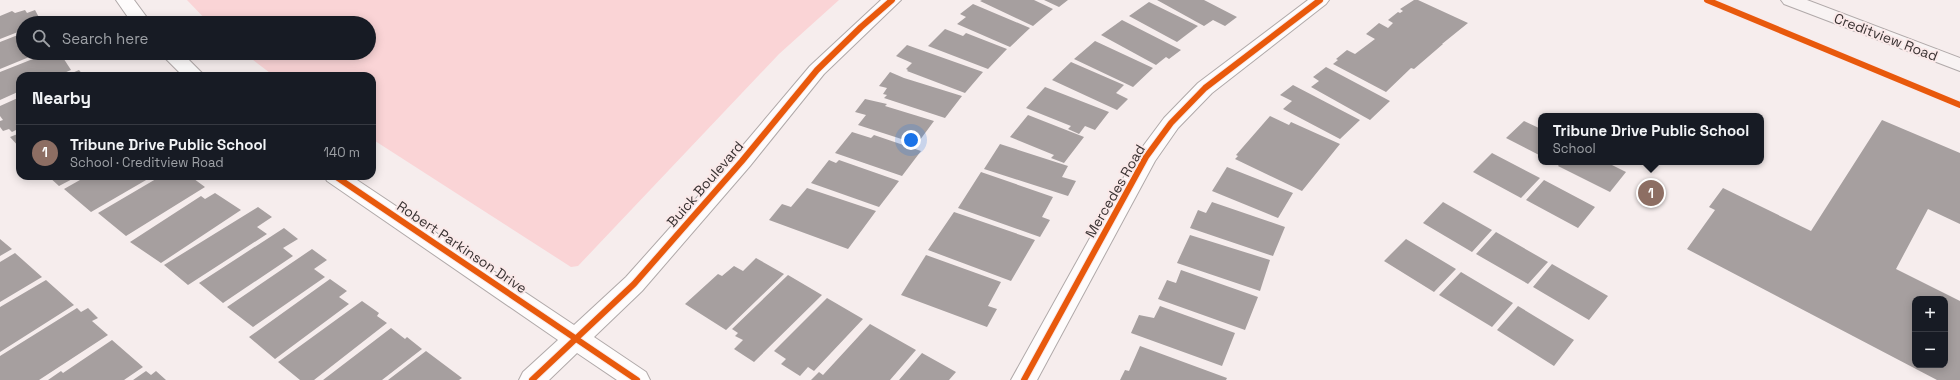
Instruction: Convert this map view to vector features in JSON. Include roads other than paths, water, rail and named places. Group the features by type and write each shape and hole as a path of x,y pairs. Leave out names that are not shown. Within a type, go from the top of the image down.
{"main road":[{"name":"Creditview Road","path":"1790,0 1960,66"}],"street":[{"path":"125,0 137,16"},
{"name":"Buick Boulevard","path":"532,380 634,284 742,161 817,70 861,27 892,0"},
{"name":"Mercedes Road","path":"1024,380 1146,157 1171,123 1205,88 1320,0"},
{"path":"178,60 191,72"},
{"name":"Robert Parkinson Drive","path":"341,180 637,380"}],"place":[{"name":"Tribune Drive Public School","path":"1651,193"}]}
